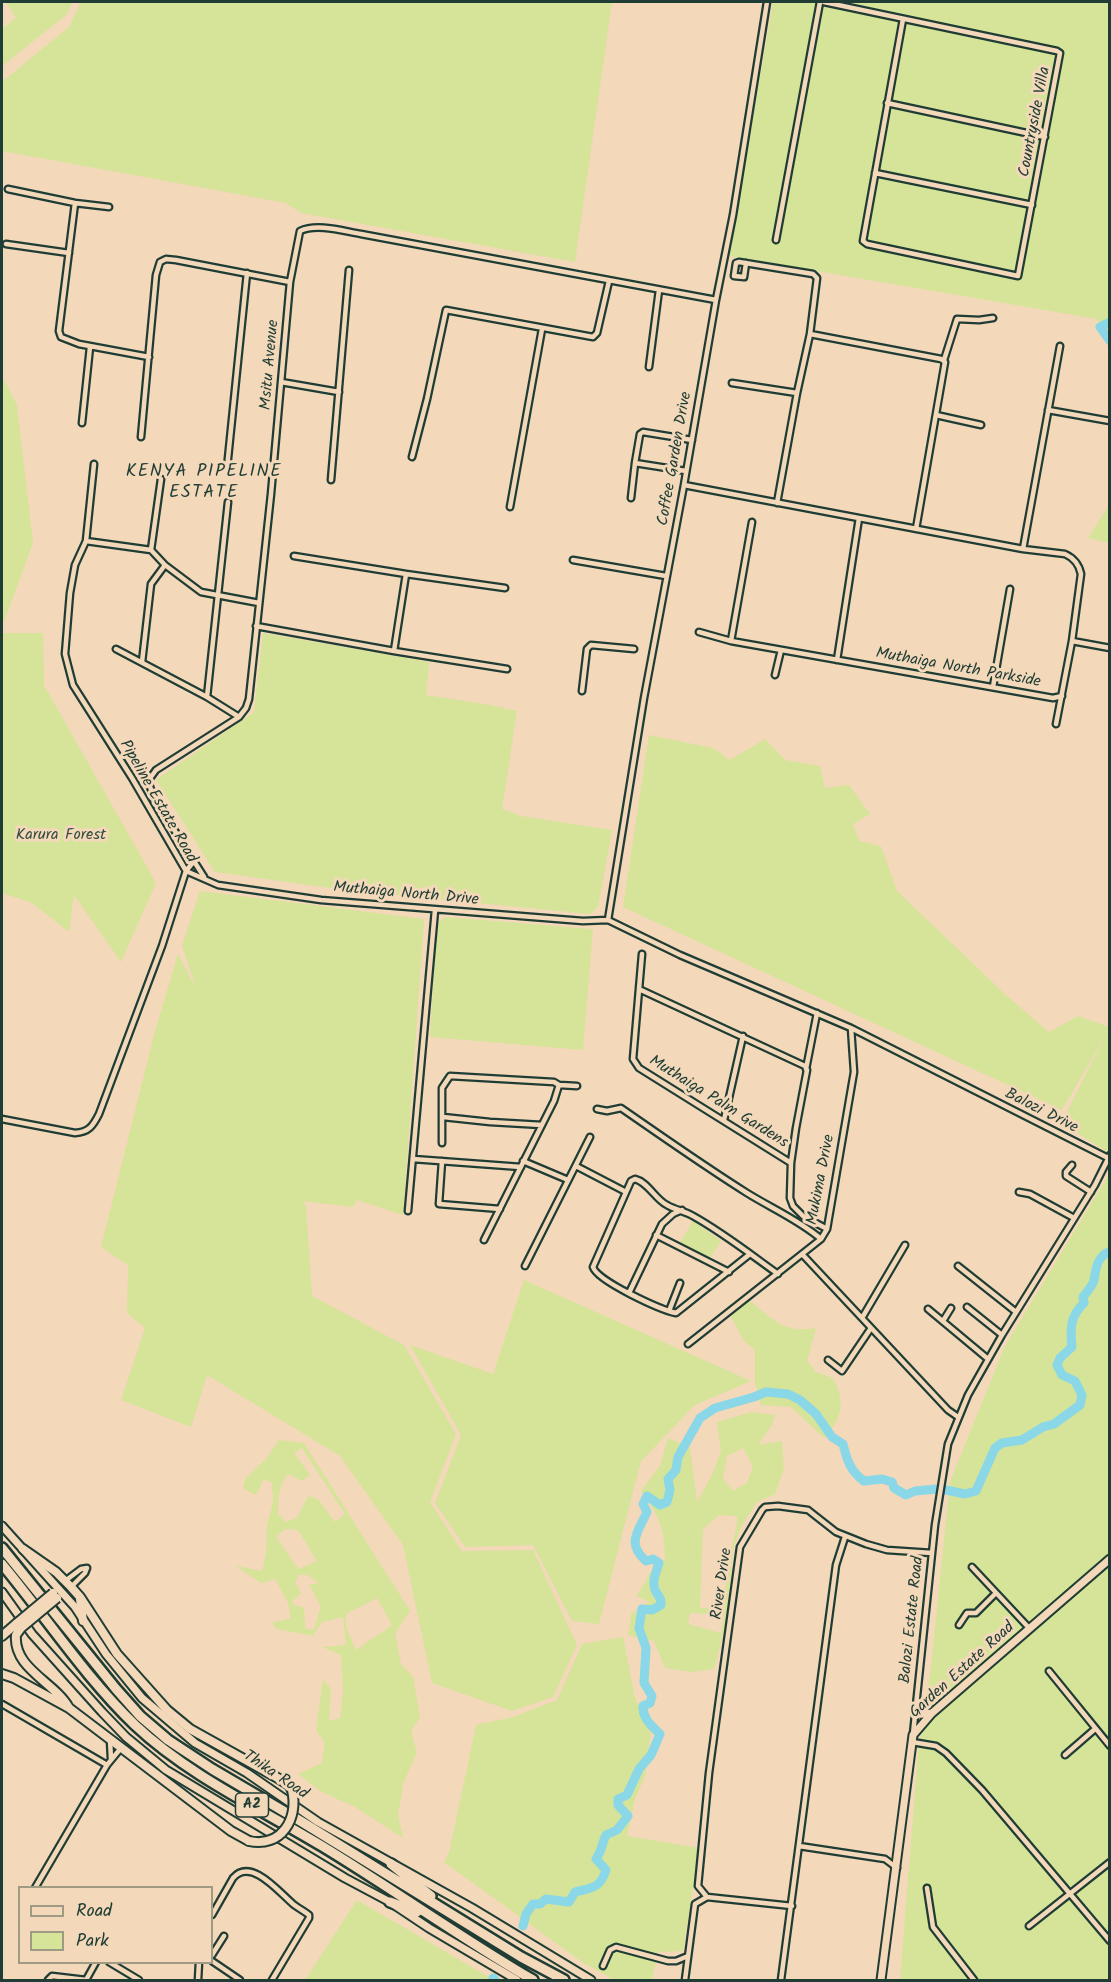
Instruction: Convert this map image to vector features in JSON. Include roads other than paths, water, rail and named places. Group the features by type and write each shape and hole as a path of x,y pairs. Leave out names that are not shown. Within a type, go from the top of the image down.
{"highway":[{"name":"Thika Road","path":"2,1548 116,1689 140,1716 168,1740 521,1957 564,1980"},
{"name":"Thika Road","path":"2,1564 109,1697 148,1736 201,1774 325,1848 533,1980"},
{"path":"391,1864 438,1901 442,1907"},
{"path":"390,1902 433,1918"}],"main road":[{"name":"Thika Road","path":"2,1526 84,1621 106,1654 134,1688 195,1743 247,1773 318,1822 472,1908 591,1980"},
{"path":"2,1592 32,1634 102,1712 164,1774 231,1831 249,1841 267,1843 283,1831 289,1822 294,1805 289,1785 220,1747 186,1726 167,1710 117,1654 80,1597 56,1572 23,1549"},
{"name":"Garden Estate Road","path":"881,1980 913,1738 932,1713 1110,1559"},
{"path":"2,1636 18,1629 58,1593"},
{"path":"80,1597 84,1621"},
{"path":"18,1629 15,1644 21,1658 60,1696 69,1708"},
{"path":"2,1674 14,1678 69,1708 121,1748 390,1902 517,1980"},
{"path":"916,1707 923,1714 932,1713"},
{"path":"171,1723 186,1726"}],"street":[{"name":"Coffee Garden Drive","path":"608,920 644,698 733,215 767,2"},
{"name":"Countryside Villa","path":"776,240 822,2 1058,52 1060,58 1018,276 864,243 875,173"},
{"path":"903,18 875,173 1032,205"},
{"path":"887,103 1045,137"},
{"path":"8,189 75,203 109,207"},
{"path":"75,203 59,331 61,337 69,342 149,357"},
{"name":"Msitu Avenue","path":"238,717 246,708 249,699 271,494 290,282 298,233 308,228 361,234 716,300"},
{"path":"6,244 69,253"},
{"path":"141,436 156,275 160,262 176,260 290,282"},
{"path":"746,263 813,274 817,278 810,334 777,503"},
{"path":"331,480 349,270"},
{"path":"227,468 247,273"},
{"path":"412,457 446,310 595,337 609,281"},
{"path":"649,367 658,290"},
{"path":"916,529 944,361 957,319 993,318"},
{"path":"510,507 542,329"},
{"path":"810,334 944,361"},
{"path":"82,423 90,346"},
{"path":"1023,549 1060,346"},
{"path":"281,382 339,392"},
{"path":"732,383 797,393"},
{"path":"1048,410 1110,421"},
{"path":"936,416 981,425"},
{"path":"631,498 640,434 643,432 692,440"},
{"path":"635,463 686,471"},
{"name":"Pipeline Estate Road","path":"2,1119 75,1133 86,1132 95,1122 162,946 186,872 132,778 73,685 65,654 70,593 74,568 86,541 94,464"},
{"path":"152,550 161,479"},
{"name":"Muthaiga North Parkside","path":"684,485 1023,549 1065,554 1077,563 1081,574 1062,696 1053,698 731,641 699,632"},
{"path":"207,697 216,595 228,502"},
{"path":"837,660 859,518"},
{"path":"731,641 752,522"},
{"path":"86,541 152,550 165,565 201,592 259,603"},
{"path":"294,556 505,588"},
{"path":"573,560 666,576"},
{"path":"142,662 151,584 165,565"},
{"path":"394,651 406,573"},
{"path":"993,687 1010,589"},
{"path":"256,626 507,669"},
{"path":"1072,641 1110,648"},
{"path":"582,691 587,649 591,645 634,649"},
{"path":"116,649 207,697 238,717 156,770 148,780 154,798 204,878"},
{"path":"776,675 781,650"},
{"path":"1056,724 1062,696"},
{"path":"194,861 186,872 204,878"},
{"name":"Muthaiga North Drive","path":"204,878 218,885 321,900 583,921 608,920"},
{"path":"408,1211 435,910"},
{"name":"Balozi Drive","path":"608,920 680,955 851,1028 1109,1157 1091,1192 1002,1335 968,1395 948,1444 939,1508"},
{"name":"Muthaiga Palm Gardens","path":"642,954 633,1059 639,1068 791,1163"},
{"path":"640,990 802,1064 806,1069"},
{"name":"Muthaiga Palm Gardens","path":"817,1013 791,1163 790,1202 803,1216 827,1229"},
{"name":"Mukima Drive","path":"688,1344 821,1239 827,1229 854,1072 851,1028"},
{"path":"724,1120 743,1036"},
{"path":"442,1143 442,1088 450,1076 554,1082 559,1085 578,1086"},
{"path":"484,1240 558,1092 559,1085"},
{"path":"597,1109 607,1111 621,1108 714,1172 821,1239"},
{"path":"443,1117 542,1125"},
{"path":"525,1266 590,1137"},
{"path":"413,1159 522,1164 568,1180"},
{"path":"442,1161 439,1204 500,1209"},
{"path":"1072,1165 1066,1176 1091,1192"},
{"path":"576,1166 626,1192"},
{"path":"750,1254 676,1313 629,1293 597,1274 593,1267 631,1181 637,1179 668,1206 693,1216 750,1254 778,1274"},
{"path":"1018,1192 1030,1194 1074,1218"},
{"path":"629,1293 665,1219 682,1210"},
{"path":"656,1235 729,1272"},
{"path":"862,1318 905,1245"},
{"path":"802,1254 948,1410 958,1417"},
{"path":"958,1266 1016,1312"},
{"path":"669,1311 680,1283"},
{"path":"967,1307 1002,1335"},
{"path":"943,1321 951,1308"},
{"path":"928,1309 988,1359"},
{"path":"828,1360 842,1371 872,1328"},
{"name":"River Drive","path":"707,1896 698,1886 706,1799 740,1547 744,1537 765,1507 803,1508 845,1537 887,1550 932,1554"},
{"name":"Balozi Estate Road","path":"913,1738 939,1508"},
{"path":"781,1980 836,1565 845,1537"},
{"path":"972,1567 1030,1629"},
{"path":"959,1625 967,1613 976,1612 996,1593"},
{"path":"1049,1671 1110,1746"},
{"path":"2,1704 106,1765"},
{"path":"1065,1755 1095,1730"},
{"path":"913,1738 936,1746 946,1753 982,1790 1110,1941"},
{"path":"111,1740 111,1759"},
{"path":"36,1886 106,1765 121,1748"},
{"path":"800,1846 885,1859 897,1868"},
{"path":"885,1859 899,1850"},
{"path":"1029,1926 1110,1862"},
{"path":"213,1913 235,1876 245,1872 260,1875 309,1915 272,1980"},
{"path":"927,1887 933,1927 974,1980"},
{"path":"685,1980 695,1904 707,1896 792,1906"},
{"path":"213,1953 224,1936"},
{"path":"603,1966 610,1950 614,1947 668,1961 676,1961 688,1956"},
{"path":"213,1962 240,1980"},
{"path":"48,1980 52,1976 86,1980 95,1964"},
{"path":"112,1964 139,1980"},
{"path":"198,1980 199,1964"}],"waterway":[{"path":"1110,322 1100,327 1110,341"},
{"path":"946,1490 965,1494 976,1491 995,1448 1002,1443 1022,1440 1043,1427 1054,1424 1080,1405 1082,1395 1075,1381 1062,1375 1057,1365 1060,1358 1072,1347 1071,1329 1074,1318 1084,1303 1083,1297 1093,1282 1100,1260 1110,1251"},
{"path":"523,1926 526,1914 533,1904 540,1904 546,1899 569,1902 575,1892 594,1887 601,1881 606,1870 596,1859 606,1835 617,1830 628,1816 618,1805 618,1799 627,1795 639,1769 651,1755 660,1734 648,1722 643,1710 643,1706 650,1703 652,1696 644,1683 646,1648 639,1628 642,1609 652,1610 661,1605 654,1585 659,1563 653,1559 646,1561 636,1549 635,1543 637,1532 647,1512 643,1504 647,1496 660,1505 667,1502 670,1490 668,1479 676,1470 678,1457 700,1418 715,1408 766,1392 788,1394 800,1400 816,1414 832,1437 843,1444 850,1465 864,1481 882,1479 892,1482 894,1488 906,1495 915,1491 937,1489"}],"district":[{"name":"KENYA PIPELINE ESTATE","path":"204,483"}],"park label":[{"name":"Karura Forest","path":"61,836"}]}
